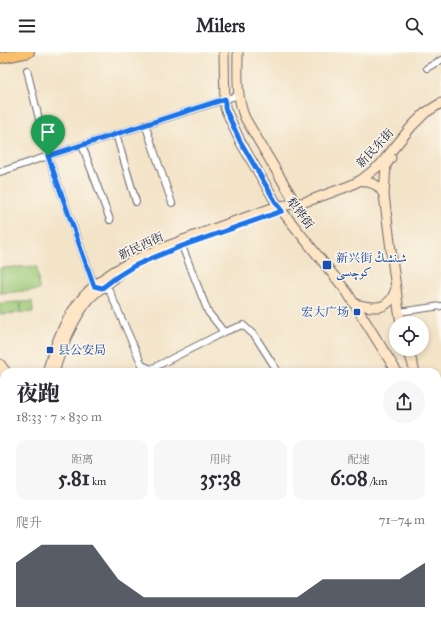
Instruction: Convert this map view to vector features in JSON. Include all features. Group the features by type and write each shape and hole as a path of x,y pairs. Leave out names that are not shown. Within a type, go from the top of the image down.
{"main road":[{"path":"0,58 29,52"},
{"name":"犁铧街","path":"224,52 225,108 240,141 280,208 348,292 395,368"},
{"name":"犁铧街","path":"238,52 239,95 241,108 245,118 296,204"},
{"name":"新民东街","path":"296,204 349,186 361,180 380,165 425,113 441,103"},
{"name":"新民东街","path":"384,195 386,165 415,130 441,107"},
{"path":"361,180 374,184 380,188 384,195 400,316"},
{"name":"新民西街","path":"55,368 65,340 83,308 92,297 103,278 130,262 152,252 181,244 280,208 296,204"},
{"name":"新民西街","path":"48,368 53,352 69,316 83,297 98,287"},
{"path":"355,304 367,307 381,307 393,299 396,290"},
{"path":"410,356 414,368"}],"street":[{"path":"427,68 441,60"},
{"path":"27,70 48,156 98,287 109,290 142,365 147,368"},
{"path":"0,172 145,124 239,95"},
{"path":"145,124 172,203"},
{"path":"116,134 136,202"},
{"path":"82,145 110,220"},
{"path":"181,244 208,312 224,332"},
{"path":"399,312 441,306"},
{"path":"154,368 224,332 244,325 255,336 275,368"}],"green space":[{"path":"37,266 39,290 0,293 0,268"},
{"path":"32,301 33,312 21,313 21,302"},
{"path":"20,302 21,313 0,314 0,303"}],"place":[{"name":"新兴街 شىنشىڭ كوچىسى","path":"327,265"},
{"name":"宏大广场","path":"357,312"},
{"name":"县公安局","path":"50,350"}],"route":[{"path":"225,99 225,108 240,141 282,211 182,246 150,259 134,266 102,288 94,286 48,156 225,99"}]}
